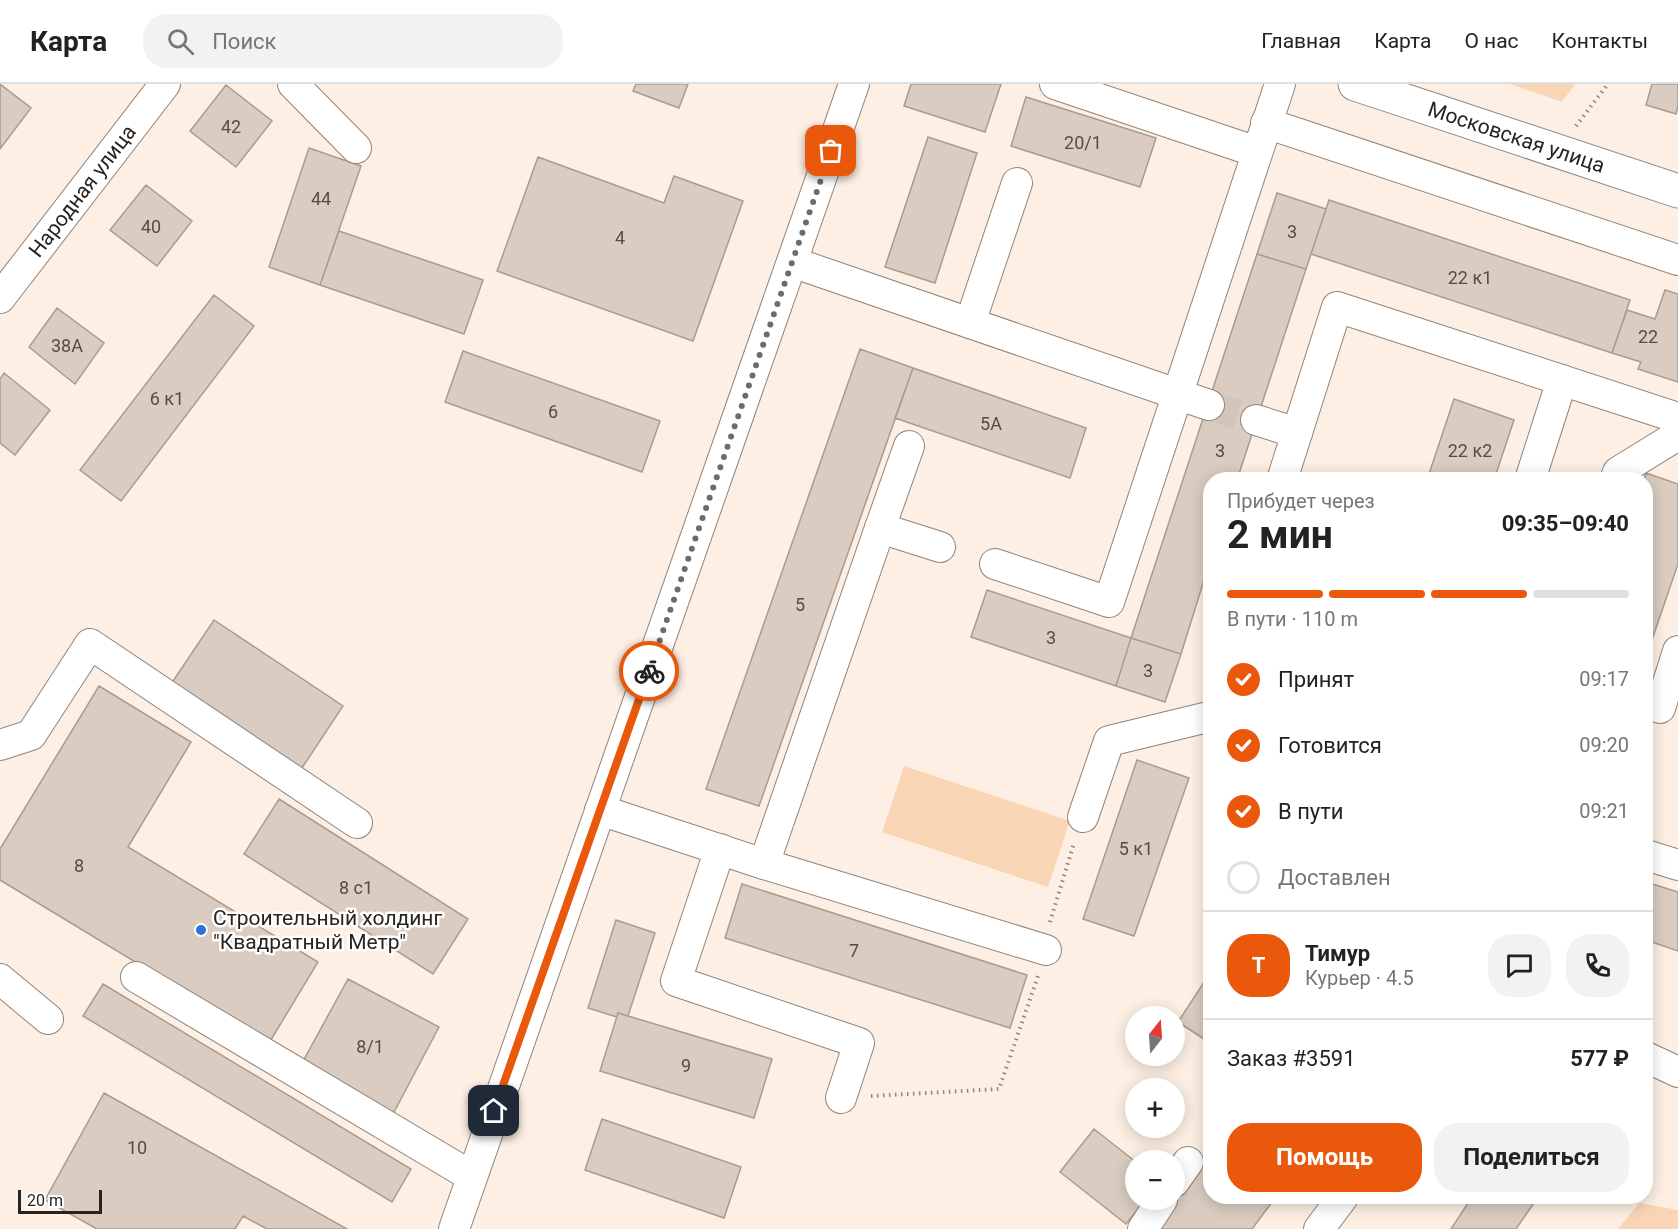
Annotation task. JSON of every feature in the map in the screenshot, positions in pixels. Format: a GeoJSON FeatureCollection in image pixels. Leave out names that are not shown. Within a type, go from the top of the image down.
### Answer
{"type":"FeatureCollection","features":[{"type":"Feature","properties":{"kind":"main road","name":"Московская улица"},"geometry":{"type":"LineString","coordinates":[[1355,84],[1678,191]]}},
{"type":"Feature","properties":{"kind":"street","name":"Народная улица"},"geometry":{"type":"LineString","coordinates":[[0,298],[165,84]]}},
{"type":"Feature","properties":{"kind":"street"},"geometry":{"type":"LineString","coordinates":[[293,84],[356,148]]}},
{"type":"Feature","properties":{"kind":"street"},"geometry":{"type":"LineString","coordinates":[[454,1229],[854,84]]}},
{"type":"Feature","properties":{"kind":"street"},"geometry":{"type":"LineString","coordinates":[[1055,84],[1257,152]]}},
{"type":"Feature","properties":{"kind":"street"},"geometry":{"type":"LineString","coordinates":[[995,564],[1109,602],[1280,84]]}},
{"type":"Feature","properties":{"kind":"street"},"geometry":{"type":"LineString","coordinates":[[1266,123],[1678,260]]}},
{"type":"Feature","properties":{"kind":"street"},"geometry":{"type":"LineString","coordinates":[[970,323],[1017,183]]}},
{"type":"Feature","properties":{"kind":"street"},"geometry":{"type":"LineString","coordinates":[[792,262],[1209,405]]}},
{"type":"Feature","properties":{"kind":"street"},"geometry":{"type":"LineString","coordinates":[[1284,472],[1337,307],[1678,418]]}},
{"type":"Feature","properties":{"kind":"street"},"geometry":{"type":"LineString","coordinates":[[1533,472],[1562,380]]}},
{"type":"Feature","properties":{"kind":"street"},"geometry":{"type":"LineString","coordinates":[[1256,420],[1296,433]]}},
{"type":"Feature","properties":{"kind":"street"},"geometry":{"type":"LineString","coordinates":[[1618,472],[1678,435]]}},
{"type":"Feature","properties":{"kind":"street"},"geometry":{"type":"LineString","coordinates":[[764,864],[909,446]]}},
{"type":"Feature","properties":{"kind":"street"},"geometry":{"type":"LineString","coordinates":[[880,528],[940,547]]}},
{"type":"Feature","properties":{"kind":"street"},"geometry":{"type":"LineString","coordinates":[[0,745],[30,735],[90,644],[357,823]]}},
{"type":"Feature","properties":{"kind":"street"},"geometry":{"type":"LineString","coordinates":[[1660,708],[1678,651]]}},
{"type":"Feature","properties":{"kind":"street"},"geometry":{"type":"LineString","coordinates":[[1083,817],[1109,741],[1203,716]]}},
{"type":"Feature","properties":{"kind":"street"},"geometry":{"type":"LineString","coordinates":[[600,810],[764,864],[1046,950]]}},
{"type":"Feature","properties":{"kind":"street"},"geometry":{"type":"LineString","coordinates":[[720,849],[676,981],[859,1043],[841,1098]]}},
{"type":"Feature","properties":{"kind":"street"},"geometry":{"type":"LineString","coordinates":[[1653,857],[1678,865]]}},
{"type":"Feature","properties":{"kind":"street"},"geometry":{"type":"LineString","coordinates":[[136,977],[471,1176]]}},
{"type":"Feature","properties":{"kind":"street"},"geometry":{"type":"LineString","coordinates":[[0,979],[48,1019]]}},
{"type":"Feature","properties":{"kind":"street"},"geometry":{"type":"LineString","coordinates":[[1653,1060],[1678,1072]]}},
{"type":"Feature","properties":{"kind":"street"},"geometry":{"type":"LineString","coordinates":[[1320,1229],[1338,1204]]}},
{"type":"Feature","properties":{"kind":"street"},"geometry":{"type":"LineString","coordinates":[[1143,1229],[1155,1210]]}},
{"type":"Feature","properties":{"kind":"path"},"geometry":{"type":"LineString","coordinates":[[1565,153],[1577,124],[1608,84]]}},
{"type":"Feature","properties":{"kind":"path"},"geometry":{"type":"LineString","coordinates":[[841,1098],[999,1089],[1036,985],[1046,950],[1051,918],[1083,817]]}},
{"type":"Feature","properties":{"kind":"shaded area"},"geometry":{"type":"Polygon","coordinates":[[[1510,84],[1575,84],[1562,102],[1510,84]]]}},
{"type":"Feature","properties":{"kind":"shaded area"},"geometry":{"type":"Polygon","coordinates":[[[904,766],[1070,821],[1048,887],[882,832],[904,766]]]}},
{"type":"Feature","properties":{"kind":"shaded area"},"geometry":{"type":"Polygon","coordinates":[[[1638,1204],[1678,1210],[1678,1229],[1618,1229],[1638,1204]]]}},
{"type":"Feature","properties":{"kind":"building"},"geometry":{"type":"Polygon","coordinates":[[[0,84],[31,108],[0,149],[0,84]]]}},
{"type":"Feature","properties":{"kind":"building"},"geometry":{"type":"Polygon","coordinates":[[[636,84],[688,84],[679,108],[633,91],[636,84]]]}},
{"type":"Feature","properties":{"kind":"building"},"geometry":{"type":"Polygon","coordinates":[[[911,84],[1001,84],[985,132],[904,106],[911,84]]]}},
{"type":"Feature","properties":{"kind":"building"},"geometry":{"type":"Polygon","coordinates":[[[1652,84],[1678,84],[1676,114],[1646,105],[1652,84]]]}},
{"type":"Feature","properties":{"kind":"building"},"geometry":{"type":"Polygon","coordinates":[[[226,85],[272,121],[236,167],[190,131],[226,85]]]}},
{"type":"Feature","properties":{"kind":"building"},"geometry":{"type":"Polygon","coordinates":[[[1026,97],[1156,138],[1140,187],[1011,146],[1026,97]]]}},
{"type":"Feature","properties":{"kind":"building"},"geometry":{"type":"Polygon","coordinates":[[[928,137],[977,153],[935,283],[885,267],[928,137]]]}},
{"type":"Feature","properties":{"kind":"building"},"geometry":{"type":"Polygon","coordinates":[[[309,148],[361,166],[320,285],[269,267],[309,148]]]}},
{"type":"Feature","properties":{"kind":"building"},"geometry":{"type":"Polygon","coordinates":[[[538,157],[664,203],[674,176],[743,201],[693,341],[497,271],[538,157]]]}},
{"type":"Feature","properties":{"kind":"building"},"geometry":{"type":"Polygon","coordinates":[[[146,185],[192,221],[157,266],[110,230],[146,185]]]}},
{"type":"Feature","properties":{"kind":"building"},"geometry":{"type":"Polygon","coordinates":[[[1277,193],[1326,209],[1306,269],[1257,254],[1277,193]]]}},
{"type":"Feature","properties":{"kind":"building"},"geometry":{"type":"Polygon","coordinates":[[[1329,200],[1630,300],[1612,353],[1311,254],[1329,200]]]}},
{"type":"Feature","properties":{"kind":"building"},"geometry":{"type":"Polygon","coordinates":[[[339,231],[483,280],[464,334],[320,285],[339,231]]]}},
{"type":"Feature","properties":{"kind":"building"},"geometry":{"type":"Polygon","coordinates":[[[1257,254],[1306,269],[1240,472],[1203,472],[1203,583],[1181,654],[1131,638],[1257,254]]]}},
{"type":"Feature","properties":{"kind":"building"},"geometry":{"type":"Polygon","coordinates":[[[1665,290],[1678,294],[1678,382],[1638,369],[1641,362],[1612,353],[1627,310],[1655,319],[1665,290]]]}},
{"type":"Feature","properties":{"kind":"building"},"geometry":{"type":"Polygon","coordinates":[[[214,295],[254,326],[121,501],[80,470],[214,295]]]}},
{"type":"Feature","properties":{"kind":"building"},"geometry":{"type":"Polygon","coordinates":[[[57,308],[104,343],[75,384],[29,347],[57,308]]]}},
{"type":"Feature","properties":{"kind":"building"},"geometry":{"type":"Polygon","coordinates":[[[860,349],[913,368],[759,806],[706,789],[860,349]]]}},
{"type":"Feature","properties":{"kind":"building"},"geometry":{"type":"Polygon","coordinates":[[[463,351],[660,421],[642,472],[445,402],[463,351]]]}},
{"type":"Feature","properties":{"kind":"building"},"geometry":{"type":"Polygon","coordinates":[[[913,368],[1086,428],[1070,478],[895,418],[913,368]]]}},
{"type":"Feature","properties":{"kind":"building"},"geometry":{"type":"Polygon","coordinates":[[[4,373],[50,410],[15,455],[0,443],[0,379],[4,373]]]}},
{"type":"Feature","properties":{"kind":"building"},"geometry":{"type":"Polygon","coordinates":[[[1454,399],[1514,420],[1497,472],[1430,472],[1454,399]]]}},
{"type":"Feature","properties":{"kind":"building"},"geometry":{"type":"Polygon","coordinates":[[[1653,475],[1678,484],[1678,564],[1653,637],[1653,475]]]}},
{"type":"Feature","properties":{"kind":"building"},"geometry":{"type":"Polygon","coordinates":[[[987,590],[1131,638],[1116,686],[971,637],[987,590]]]}},
{"type":"Feature","properties":{"kind":"building"},"geometry":{"type":"Polygon","coordinates":[[[214,620],[343,706],[300,771],[171,684],[214,620]]]}},
{"type":"Feature","properties":{"kind":"building"},"geometry":{"type":"Polygon","coordinates":[[[1131,638],[1181,654],[1165,702],[1116,686],[1131,638]]]}},
{"type":"Feature","properties":{"kind":"building"},"geometry":{"type":"Polygon","coordinates":[[[99,686],[191,742],[128,847],[318,962],[269,1043],[0,880],[0,849],[99,686]]]}},
{"type":"Feature","properties":{"kind":"building"},"geometry":{"type":"Polygon","coordinates":[[[1137,760],[1189,778],[1134,936],[1083,919],[1137,760]]]}},
{"type":"Feature","properties":{"kind":"building"},"geometry":{"type":"Polygon","coordinates":[[[279,799],[468,919],[433,974],[244,854],[279,799]]]}},
{"type":"Feature","properties":{"kind":"building"},"geometry":{"type":"Polygon","coordinates":[[[742,884],[1027,975],[1010,1028],[725,938],[742,884]]]}},
{"type":"Feature","properties":{"kind":"building"},"geometry":{"type":"Polygon","coordinates":[[[1653,884],[1678,892],[1678,951],[1653,942],[1653,884]]]}},
{"type":"Feature","properties":{"kind":"building"},"geometry":{"type":"Polygon","coordinates":[[[616,920],[655,933],[628,1016],[618,1013],[617,1017],[588,1008],[616,920]]]}},
{"type":"Feature","properties":{"kind":"building"},"geometry":{"type":"Polygon","coordinates":[[[348,979],[439,1027],[393,1114],[301,1065],[348,979]]]}},
{"type":"Feature","properties":{"kind":"building"},"geometry":{"type":"Polygon","coordinates":[[[103,984],[411,1169],[392,1202],[83,1016],[103,984]]]}},
{"type":"Feature","properties":{"kind":"building"},"geometry":{"type":"Polygon","coordinates":[[[1203,984],[1203,1038],[1185,1027],[1185,1011],[1203,984]]]}},
{"type":"Feature","properties":{"kind":"building"},"geometry":{"type":"Polygon","coordinates":[[[618,1013],[772,1059],[754,1118],[600,1071],[618,1013]]]}},
{"type":"Feature","properties":{"kind":"building"},"geometry":{"type":"Polygon","coordinates":[[[104,1093],[347,1229],[267,1229],[243,1216],[235,1229],[97,1229],[45,1200],[104,1093]]]}},
{"type":"Feature","properties":{"kind":"building"},"geometry":{"type":"Polygon","coordinates":[[[602,1119],[741,1167],[724,1218],[585,1170],[602,1119]]]}},
{"type":"Feature","properties":{"kind":"building"},"geometry":{"type":"Polygon","coordinates":[[[1094,1129],[1125,1153],[1125,1210],[1137,1210],[1126,1224],[1060,1172],[1094,1129]]]}},
{"type":"Feature","properties":{"kind":"building"},"geometry":{"type":"Polygon","coordinates":[[[1203,1164],[1203,1204],[1271,1204],[1252,1229],[1155,1229],[1169,1210],[1185,1210],[1185,1189],[1203,1164]]]}},
{"type":"Feature","properties":{"kind":"building"},"geometry":{"type":"Polygon","coordinates":[[[1467,1204],[1533,1204],[1516,1229],[1451,1229],[1467,1204]]]}},
{"type":"Feature","properties":{"kind":"tunnel"},"geometry":{"type":"LineString","coordinates":[[1209,405],[1256,420]]}},
{"type":"Feature","properties":{"kind":"way so far"},"geometry":{"type":"LineString","coordinates":[[649,671],[831,151]]}},
{"type":"Feature","properties":{"kind":"place","name":"Строительный холдинг \"Квадратный Метр\""},"geometry":{"type":"Point","coordinates":[201,930]}},
{"type":"Feature","properties":{"kind":"route"},"geometry":{"type":"LineString","coordinates":[[494,1111],[649,671]]}}]}
